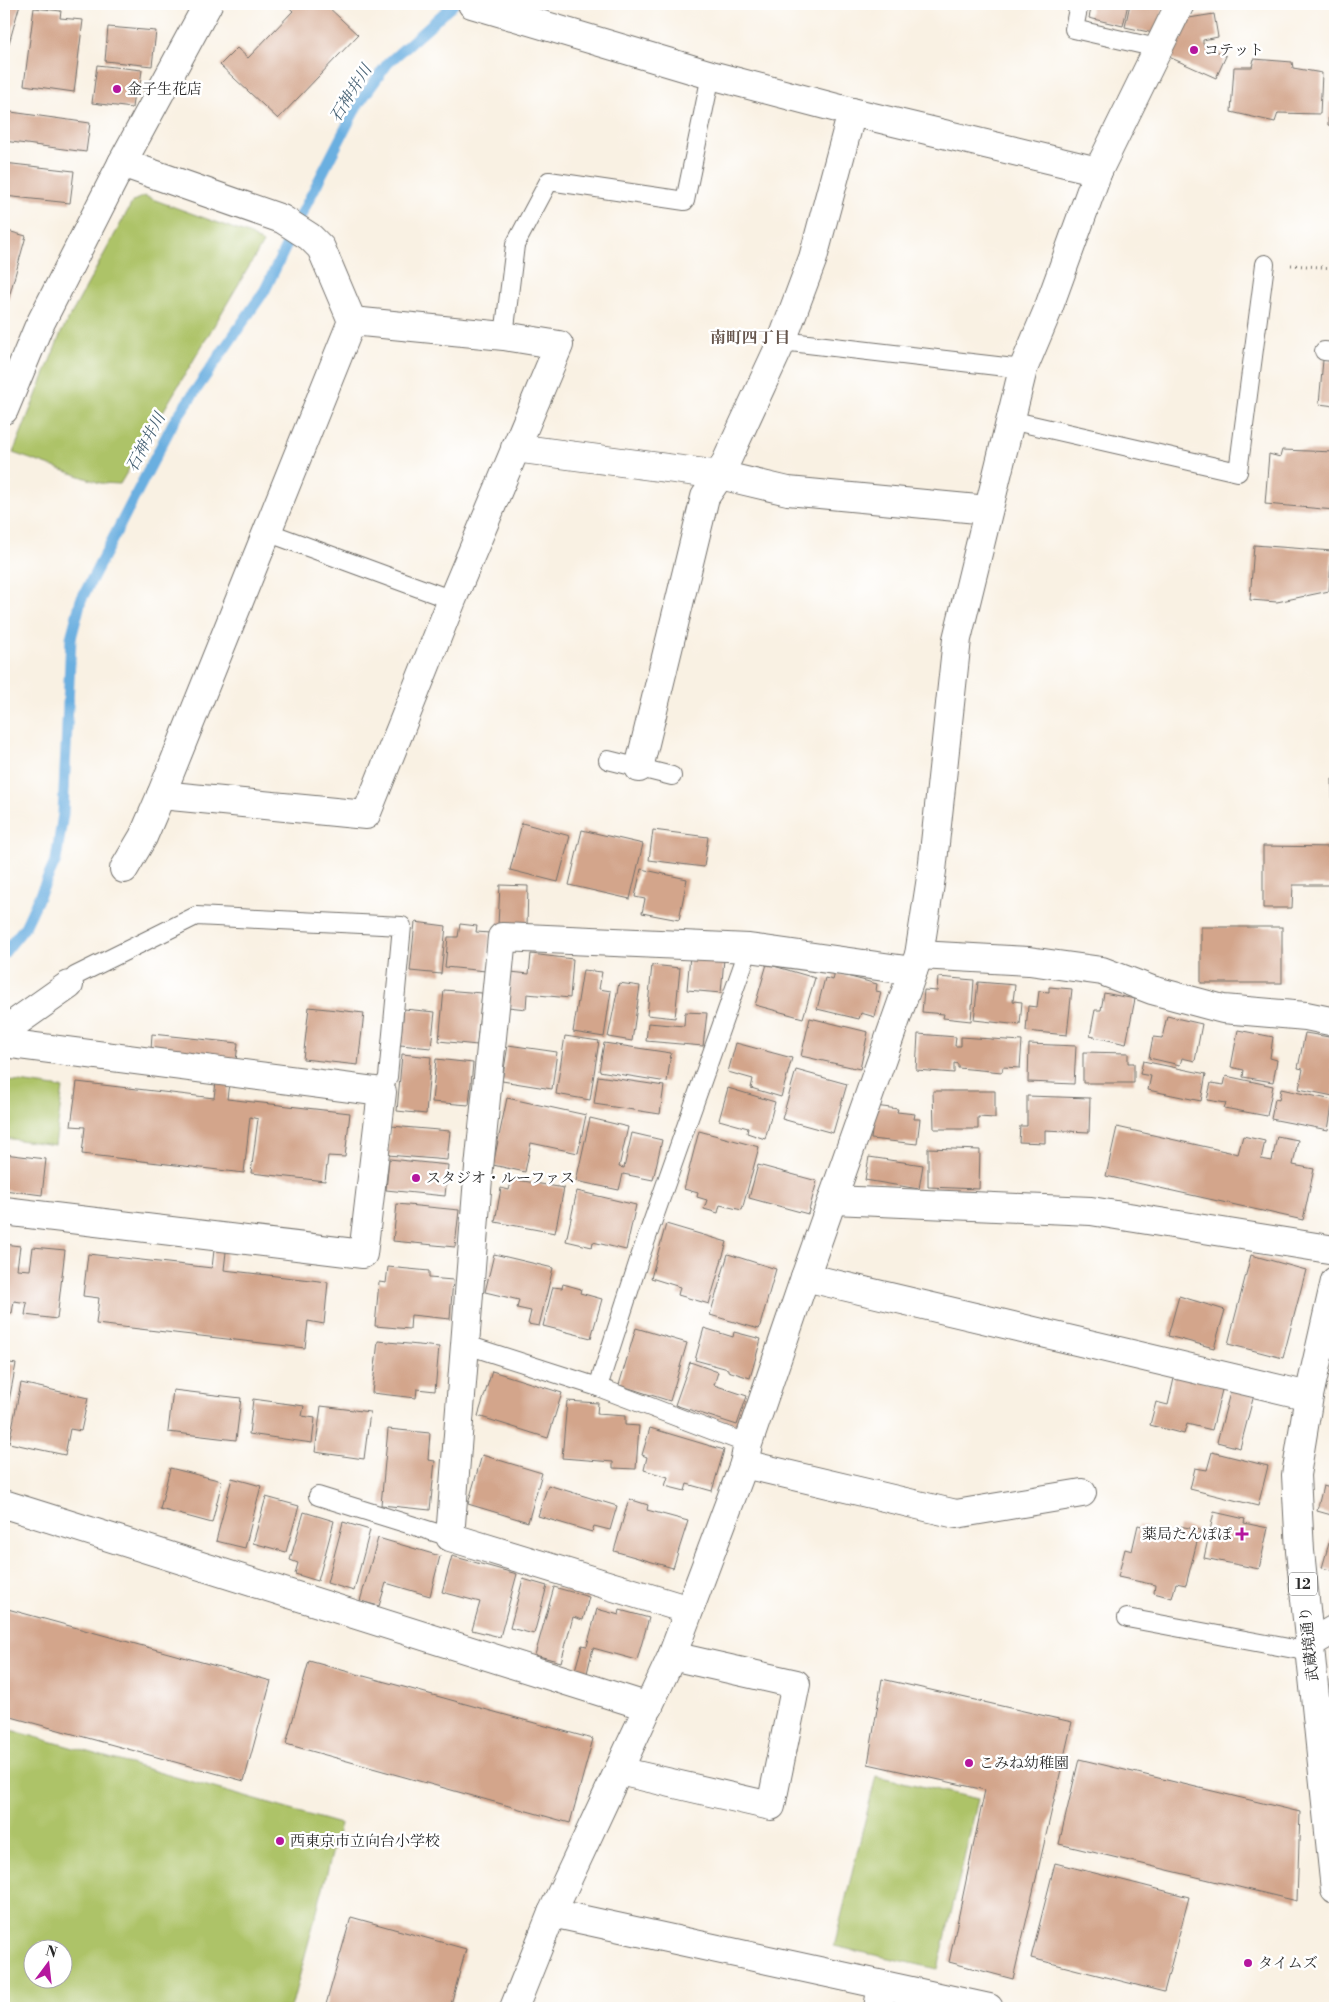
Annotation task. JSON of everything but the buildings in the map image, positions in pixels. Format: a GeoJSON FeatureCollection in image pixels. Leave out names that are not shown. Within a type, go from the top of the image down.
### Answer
{"type":"FeatureCollection","features":[{"type":"Feature","properties":{"kind":"street"},"geometry":{"type":"LineString","coordinates":[[4,410],[38,328],[122,163],[208,4]]}},
{"type":"Feature","properties":{"kind":"street"},"geometry":{"type":"LineString","coordinates":[[514,2008],[552,1913],[650,1707],[672,1656],[746,1454],[805,1277],[916,963],[932,871],[957,639],[1023,369],[1047,312],[1098,171],[1180,4]]}},
{"type":"Feature","properties":{"kind":"street"},"geometry":{"type":"LineString","coordinates":[[480,6],[711,75],[852,112],[1098,171]]}},
{"type":"Feature","properties":{"kind":"street"},"geometry":{"type":"LineString","coordinates":[[639,768],[705,497],[720,475],[782,341],[813,258],[852,112]]}},
{"type":"Feature","properties":{"kind":"street"},"geometry":{"type":"LineString","coordinates":[[122,163],[282,219],[310,237],[321,248],[352,321],[161,795],[143,836],[124,869]]}},
{"type":"Feature","properties":{"kind":"street"},"geometry":{"type":"LineString","coordinates":[[161,795],[366,815],[452,600],[559,345],[504,336],[352,321]]}},
{"type":"Feature","properties":{"kind":"street"},"geometry":{"type":"LineString","coordinates":[[515,448],[720,475],[788,491],[988,510]]}},
{"type":"Feature","properties":{"kind":"street"},"geometry":{"type":"LineString","coordinates":[[689,1610],[450,1537],[464,1344],[502,937],[749,948],[916,963],[1029,961],[1102,971],[1152,990],[1223,1009],[1306,1016],[1335,1022]]}},
{"type":"Feature","properties":{"kind":"street"},"geometry":{"type":"LineString","coordinates":[[4,1031],[69,985]]}},
{"type":"Feature","properties":{"kind":"street"},"geometry":{"type":"LineString","coordinates":[[4,1042],[382,1092],[363,1254],[4,1211]]}},
{"type":"Feature","properties":{"kind":"street"},"geometry":{"type":"LineString","coordinates":[[833,1200],[1091,1211],[1335,1250]]}},
{"type":"Feature","properties":{"kind":"street"},"geometry":{"type":"LineString","coordinates":[[805,1277],[1309,1396]]}},
{"type":"Feature","properties":{"kind":"street","name":"武蔵境通り"},"geometry":{"type":"LineString","coordinates":[[1335,1281],[1327,1354],[1309,1396],[1296,1475],[1300,1551],[1309,1648],[1335,1890]]}},
{"type":"Feature","properties":{"kind":"street"},"geometry":{"type":"LineString","coordinates":[[746,1454],[956,1514],[1082,1494]]}},
{"type":"Feature","properties":{"kind":"street"},"geometry":{"type":"LineString","coordinates":[[4,1504],[650,1707]]}},
{"type":"Feature","properties":{"kind":"street"},"geometry":{"type":"LineString","coordinates":[[1309,1648],[1335,1629]]}},
{"type":"Feature","properties":{"kind":"street"},"geometry":{"type":"LineString","coordinates":[[619,1771],[771,1806],[796,1684],[672,1656]]}},
{"type":"Feature","properties":{"kind":"street"},"geometry":{"type":"LineString","coordinates":[[552,1913],[880,1997],[989,2008]]}},
{"type":"Feature","properties":{"kind":"lane"},"geometry":{"type":"LineString","coordinates":[[1079,4],[1074,29],[1157,48]]}},
{"type":"Feature","properties":{"kind":"lane"},"geometry":{"type":"LineString","coordinates":[[504,336],[515,245],[549,181],[684,201],[711,75]]}},
{"type":"Feature","properties":{"kind":"lane"},"geometry":{"type":"LineString","coordinates":[[1010,420],[1238,472],[1265,264]]}},
{"type":"Feature","properties":{"kind":"lane"},"geometry":{"type":"LineString","coordinates":[[782,341],[1023,369]]}},
{"type":"Feature","properties":{"kind":"lane"},"geometry":{"type":"LineString","coordinates":[[267,532],[452,600]]}},
{"type":"Feature","properties":{"kind":"lane"},"geometry":{"type":"LineString","coordinates":[[608,760],[672,776]]}},
{"type":"Feature","properties":{"kind":"lane"},"geometry":{"type":"LineString","coordinates":[[69,985],[75,976],[196,916],[402,926],[388,1077],[382,1092]]}},
{"type":"Feature","properties":{"kind":"lane"},"geometry":{"type":"LineString","coordinates":[[598,1387],[640,1257],[749,948]]}},
{"type":"Feature","properties":{"kind":"lane"},"geometry":{"type":"LineString","coordinates":[[464,1344],[598,1387],[746,1454]]}},
{"type":"Feature","properties":{"kind":"lane"},"geometry":{"type":"LineString","coordinates":[[318,1496],[450,1537]]}},
{"type":"Feature","properties":{"kind":"lane"},"geometry":{"type":"LineString","coordinates":[[1127,1618],[1309,1648]]}},
{"type":"Feature","properties":{"kind":"path"},"geometry":{"type":"LineString","coordinates":[[1265,264],[1335,268]]}},
{"type":"Feature","properties":{"kind":"green space"},"geometry":{"type":"Polygon","coordinates":[[[144,196],[251,235],[263,243],[120,484],[100,483],[13,453],[61,333],[133,201],[144,196]]]}},
{"type":"Feature","properties":{"kind":"green space"},"geometry":{"type":"Polygon","coordinates":[[[4,1080],[63,1088],[55,1145],[4,1138],[4,1080]]]}},
{"type":"Feature","properties":{"kind":"green space"},"geometry":{"type":"Polygon","coordinates":[[[4,1728],[340,1824],[291,2008],[4,2008],[4,1728]]]}},
{"type":"Feature","properties":{"kind":"green space"},"geometry":{"type":"Polygon","coordinates":[[[876,1776],[978,1799],[938,1969],[834,1946],[876,1776]]]}},
{"type":"Feature","properties":{"kind":"waterway","name":"石神井川"},"geometry":{"type":"LineString","coordinates":[[4,953],[25,927],[56,860],[63,814],[71,638],[81,600],[173,423],[265,290],[357,106],[388,63],[454,4]]}},
{"type":"Feature","properties":{"kind":"place","name":"コテット"},"geometry":{"type":"Point","coordinates":[1194,50]}},
{"type":"Feature","properties":{"kind":"place","name":"金子生花店"},"geometry":{"type":"Point","coordinates":[117,89]}},
{"type":"Feature","properties":{"kind":"place","name":"スタジオ・ルーファス"},"geometry":{"type":"Point","coordinates":[416,1178]}},
{"type":"Feature","properties":{"kind":"place","name":"薬局たんぽぽ"},"geometry":{"type":"Point","coordinates":[1242,1534]}},
{"type":"Feature","properties":{"kind":"place","name":"こみね幼稚園"},"geometry":{"type":"Point","coordinates":[969,1763]}},
{"type":"Feature","properties":{"kind":"place","name":"西東京市立向台小学校"},"geometry":{"type":"Point","coordinates":[280,1841]}},
{"type":"Feature","properties":{"kind":"place","name":"タイムズ"},"geometry":{"type":"Point","coordinates":[1248,1963]}},
{"type":"Feature","properties":{"kind":"district","name":"南町四丁目"},"geometry":{"type":"Point","coordinates":[750,337]}}]}
